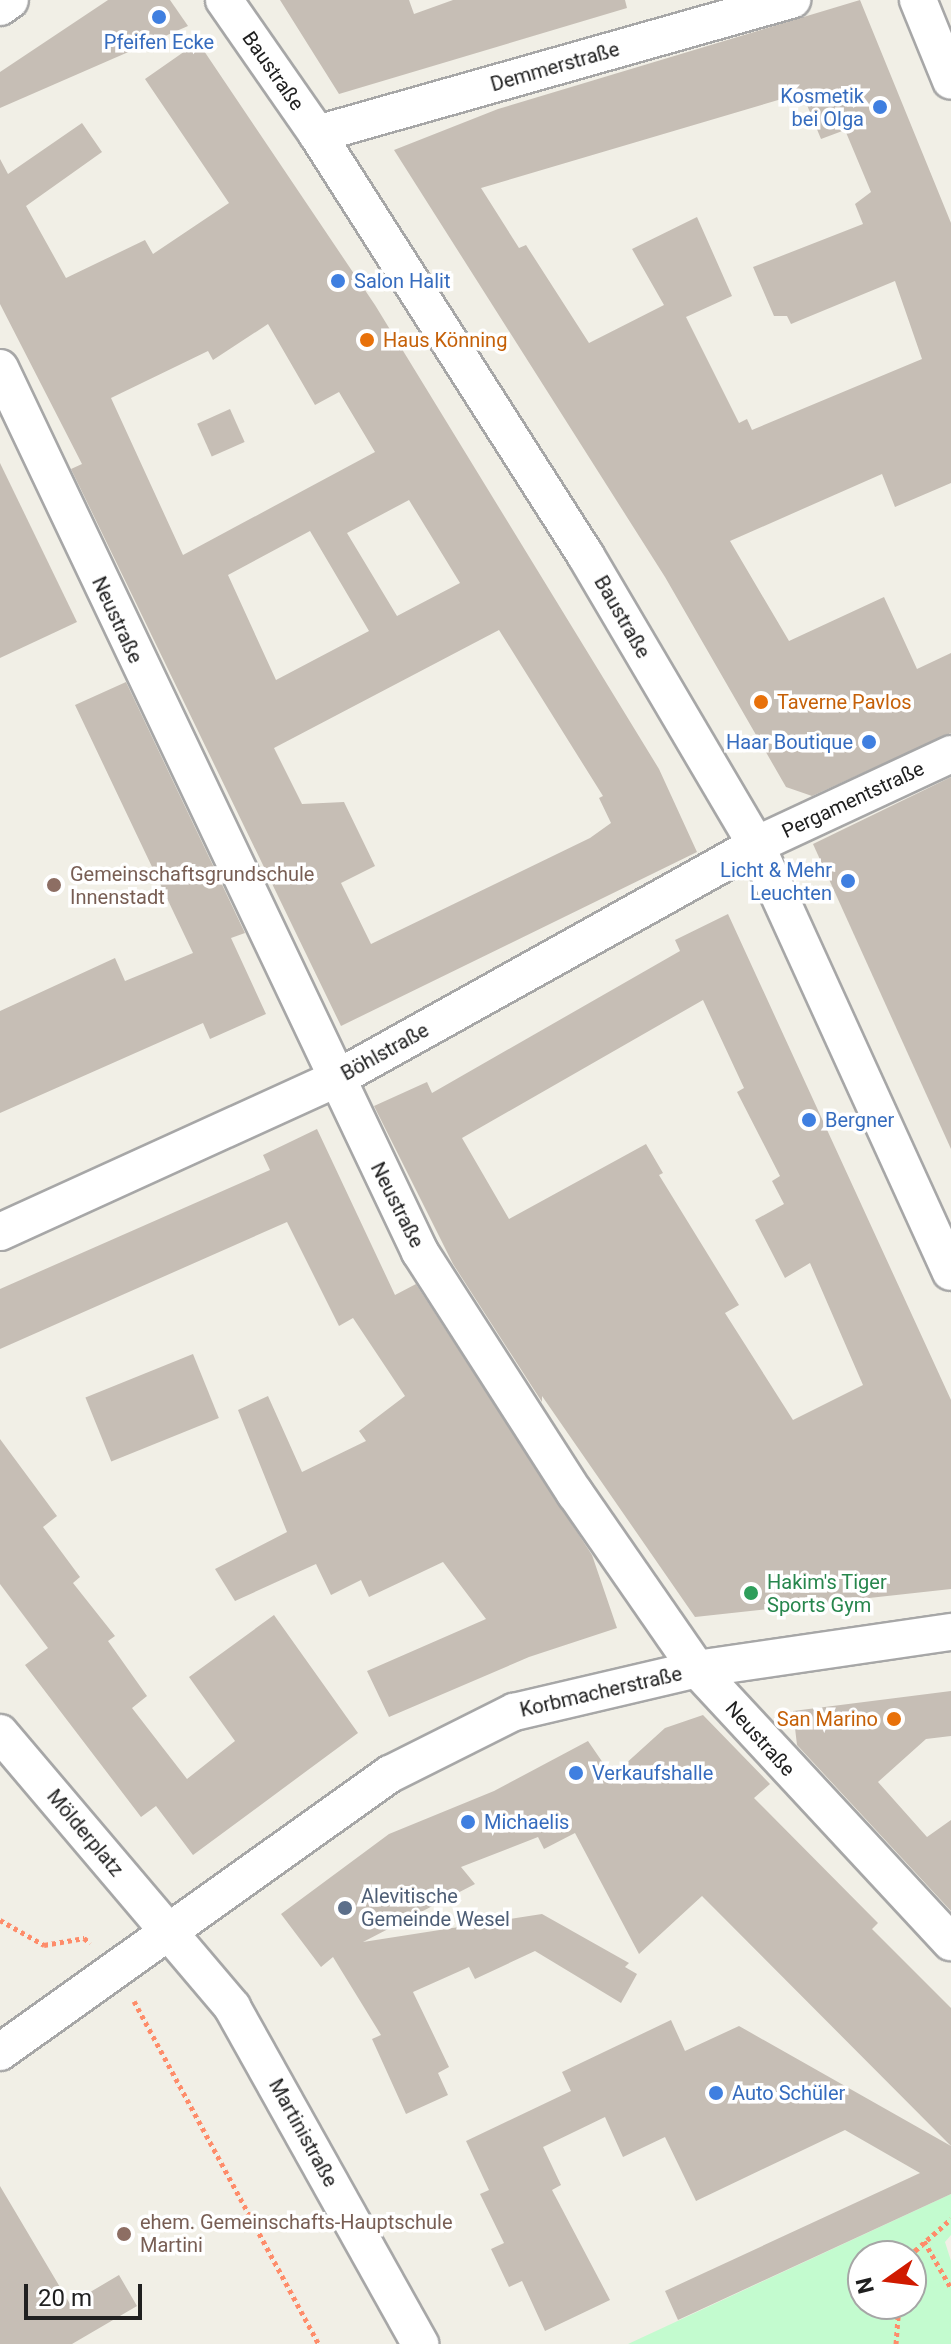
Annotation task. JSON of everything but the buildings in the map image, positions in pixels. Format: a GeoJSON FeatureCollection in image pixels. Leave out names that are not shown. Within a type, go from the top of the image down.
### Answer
{"type":"FeatureCollection","features":[{"type":"Feature","properties":{"kind":"street"},"geometry":{"type":"LineString","coordinates":[[0,7],[10,0]]}},
{"type":"Feature","properties":{"kind":"street","name":"Baustraße"},"geometry":{"type":"LineString","coordinates":[[224,0],[317,134],[586,556],[756,845],[951,1272]]}},
{"type":"Feature","properties":{"kind":"street","name":"Demmerstraße"},"geometry":{"type":"LineString","coordinates":[[317,134],[792,0]]}},
{"type":"Feature","properties":{"kind":"street"},"geometry":{"type":"LineString","coordinates":[[918,0],[951,81]]}},
{"type":"Feature","properties":{"kind":"street","name":"Neustraße"},"geometry":{"type":"LineString","coordinates":[[0,368],[334,1080],[420,1252],[575,1493],[697,1669],[951,1942]]}},
{"type":"Feature","properties":{"kind":"street","name":"Pergamentstraße"},"geometry":{"type":"LineString","coordinates":[[756,845],[951,754]]}},
{"type":"Feature","properties":{"kind":"street","name":"Böhlstraße"},"geometry":{"type":"LineString","coordinates":[[0,1232],[334,1080],[756,845]]}},
{"type":"Feature","properties":{"kind":"street","name":"Korbmacherstraße"},"geometry":{"type":"LineString","coordinates":[[0,2052],[116,1966],[170,1933],[390,1774],[514,1712],[697,1669],[951,1632]]}},
{"type":"Feature","properties":{"kind":"street","name":"Mölderplatz"},"geometry":{"type":"LineString","coordinates":[[0,1733],[170,1933]]}},
{"type":"Feature","properties":{"kind":"street","name":"Martinistraße"},"geometry":{"type":"LineString","coordinates":[[170,1933],[232,2007],[420,2344]]}},
{"type":"Feature","properties":{"kind":"path"},"geometry":{"type":"LineString","coordinates":[[0,1920],[44,1945],[84,1938],[116,1966],[319,2344]]}},
{"type":"Feature","properties":{"kind":"path"},"geometry":{"type":"LineString","coordinates":[[925,2240],[951,2219]]}},
{"type":"Feature","properties":{"kind":"path"},"geometry":{"type":"LineString","coordinates":[[927,2246],[951,2288]]}},
{"type":"Feature","properties":{"kind":"path"},"geometry":{"type":"LineString","coordinates":[[896,2344],[898,2320]]}},
{"type":"Feature","properties":{"kind":"green space"},"geometry":{"type":"Polygon","coordinates":[[[951,2194],[951,2235],[945,2242],[951,2261],[951,2344],[628,2344],[847,2242],[847,2320],[927,2320],[927,2240],[852,2240],[951,2194]]]}},
{"type":"Feature","properties":{"kind":"place","name":"Pfeifen Ecke"},"geometry":{"type":"Point","coordinates":[159,17]}},
{"type":"Feature","properties":{"kind":"place","name":"Kosmetik bei Olga"},"geometry":{"type":"Point","coordinates":[880,107]}},
{"type":"Feature","properties":{"kind":"place","name":"Salon Halit"},"geometry":{"type":"Point","coordinates":[338,281]}},
{"type":"Feature","properties":{"kind":"place","name":"Haus Könning"},"geometry":{"type":"Point","coordinates":[367,340]}},
{"type":"Feature","properties":{"kind":"place","name":"Taverne Pavlos"},"geometry":{"type":"Point","coordinates":[761,702]}},
{"type":"Feature","properties":{"kind":"place","name":"Haar Boutique"},"geometry":{"type":"Point","coordinates":[869,742]}},
{"type":"Feature","properties":{"kind":"place","name":"Licht & Mehr Leuchten"},"geometry":{"type":"Point","coordinates":[848,881]}},
{"type":"Feature","properties":{"kind":"place","name":"Gemeinschaftsgrundschule Innenstadt"},"geometry":{"type":"Point","coordinates":[54,885]}},
{"type":"Feature","properties":{"kind":"place","name":"Bergner"},"geometry":{"type":"Point","coordinates":[809,1120]}},
{"type":"Feature","properties":{"kind":"place","name":"Hakim's Tiger Sports Gym"},"geometry":{"type":"Point","coordinates":[751,1593]}},
{"type":"Feature","properties":{"kind":"place","name":"San Marino"},"geometry":{"type":"Point","coordinates":[894,1719]}},
{"type":"Feature","properties":{"kind":"place","name":"Verkaufshalle"},"geometry":{"type":"Point","coordinates":[576,1773]}},
{"type":"Feature","properties":{"kind":"place","name":"Michaelis"},"geometry":{"type":"Point","coordinates":[468,1822]}},
{"type":"Feature","properties":{"kind":"place","name":"Alevitische Gemeinde Wesel"},"geometry":{"type":"Point","coordinates":[345,1908]}},
{"type":"Feature","properties":{"kind":"place","name":"Auto Schüler"},"geometry":{"type":"Point","coordinates":[716,2093]}},
{"type":"Feature","properties":{"kind":"place","name":"ehem. Gemeinschafts-Hauptschule Martini"},"geometry":{"type":"Point","coordinates":[124,2234]}}]}
